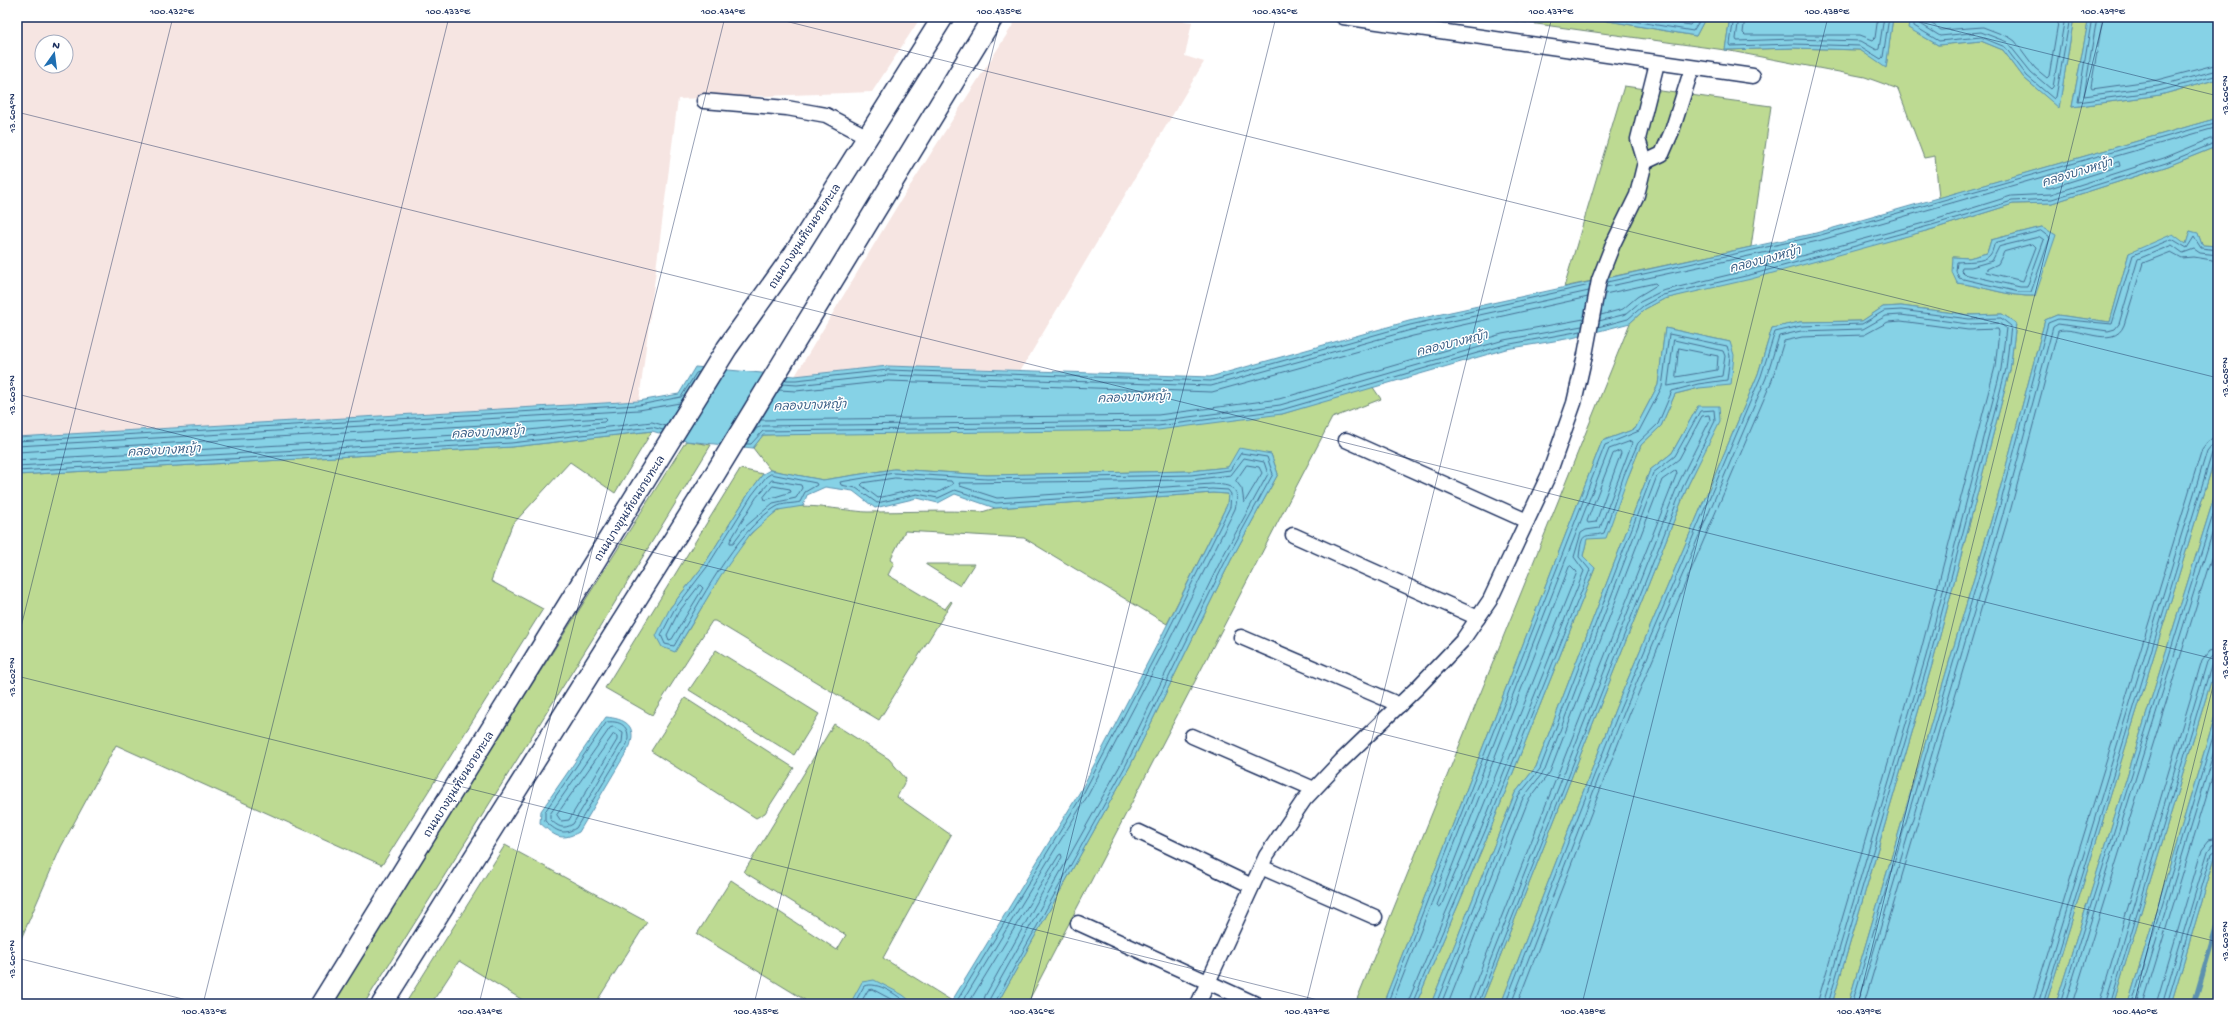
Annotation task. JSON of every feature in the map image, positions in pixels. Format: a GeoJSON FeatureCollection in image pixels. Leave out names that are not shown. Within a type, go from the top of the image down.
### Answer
{"type":"FeatureCollection","features":[{"type":"Feature","properties":{"kind":"main road","name":"ถนนบางขุนเทียนชายทะเล"},"geometry":{"type":"LineString","coordinates":[[321,1004],[727,348],[794,254],[943,17]]}},
{"type":"Feature","properties":{"kind":"main road"},"geometry":{"type":"LineString","coordinates":[[963,68],[977,25],[977,17]]}},
{"type":"Feature","properties":{"kind":"main road"},"geometry":{"type":"LineString","coordinates":[[382,1004],[710,482],[994,17]]}},
{"type":"Feature","properties":{"kind":"street"},"geometry":{"type":"LineString","coordinates":[[1343,17],[1753,76]]}},
{"type":"Feature","properties":{"kind":"street"},"geometry":{"type":"LineString","coordinates":[[1198,1004],[1266,856],[1304,800],[1341,761],[1400,705],[1462,641],[1490,600],[1549,474],[1574,403],[1586,355],[1599,280],[1637,195],[1645,162],[1638,139],[1657,63]]}},
{"type":"Feature","properties":{"kind":"street"},"geometry":{"type":"LineString","coordinates":[[1645,162],[1662,154],[1672,131],[1692,68]]}},
{"type":"Feature","properties":{"kind":"street"},"geometry":{"type":"LineString","coordinates":[[704,101],[787,108],[826,115],[868,137]]}},
{"type":"Feature","properties":{"kind":"street"},"geometry":{"type":"LineString","coordinates":[[1346,440],[1527,521]]}},
{"type":"Feature","properties":{"kind":"street"},"geometry":{"type":"LineString","coordinates":[[1293,535],[1478,618]]}},
{"type":"Feature","properties":{"kind":"street"},"geometry":{"type":"LineString","coordinates":[[1240,637],[1400,705]]}},
{"type":"Feature","properties":{"kind":"street"},"geometry":{"type":"LineString","coordinates":[[1192,736],[1314,789]]}},
{"type":"Feature","properties":{"kind":"street"},"geometry":{"type":"LineString","coordinates":[[1139,832],[1252,886]]}},
{"type":"Feature","properties":{"kind":"street"},"geometry":{"type":"LineString","coordinates":[[1261,867],[1375,917]]}},
{"type":"Feature","properties":{"kind":"street"},"geometry":{"type":"LineString","coordinates":[[1078,923],[1256,1004]]}},
{"type":"Feature","properties":{"kind":"shaded area"},"geometry":{"type":"Polygon","coordinates":[[[17,17],[921,17],[872,92],[678,99],[639,401],[17,437],[17,17]]]}},
{"type":"Feature","properties":{"kind":"shaded area"},"geometry":{"type":"Polygon","coordinates":[[[1018,17],[1156,17],[1192,22],[1185,56],[1204,62],[1021,370],[888,366],[795,376],[896,208],[1018,17]]]}},
{"type":"Feature","properties":{"kind":"green space"},"geometry":{"type":"Polygon","coordinates":[[[1486,17],[1585,17],[1696,36],[1706,17],[1730,17],[1725,50],[1486,17]]]}},
{"type":"Feature","properties":{"kind":"green space"},"geometry":{"type":"Polygon","coordinates":[[[1893,17],[1910,17],[1909,28],[1938,45],[1981,41],[2003,50],[2024,78],[2059,107],[2074,17],[2089,17],[2072,107],[2160,95],[2218,79],[2218,118],[1939,198],[1935,156],[1924,158],[1898,89],[1865,77],[1725,50],[1793,48],[1860,50],[1886,67],[1893,17]]]}},
{"type":"Feature","properties":{"kind":"green space"},"geometry":{"type":"Polygon","coordinates":[[[1624,86],[1771,106],[1751,247],[1564,287],[1624,86]]]}},
{"type":"Feature","properties":{"kind":"green space"},"geometry":{"type":"Polygon","coordinates":[[[2213,148],[2218,148],[2218,246],[2202,245],[2198,234],[2190,231],[2186,245],[2129,253],[2110,322],[2057,315],[2045,320],[1996,504],[1848,1004],[1832,1004],[1934,658],[2010,370],[2016,323],[2002,314],[1969,315],[1901,306],[1883,307],[1862,321],[1800,322],[1772,328],[1758,374],[1616,707],[1501,1004],[1481,1004],[1688,485],[1719,421],[1698,406],[1672,453],[1650,470],[1536,767],[1515,793],[1431,1004],[1416,1004],[1490,830],[1595,568],[1583,556],[1587,538],[1628,477],[1641,445],[1661,426],[1675,394],[1699,388],[1730,342],[1665,328],[1658,385],[1635,429],[1602,441],[1383,1004],[1355,1004],[1630,323],[1645,309],[1664,299],[1933,229],[2013,204],[2052,203],[2168,166],[2213,148]],[[2042,227],[1991,240],[1987,253],[1969,258],[1953,257],[1957,283],[2025,296],[2035,296],[2038,284],[2042,227]]]}},
{"type":"Feature","properties":{"kind":"green space"},"geometry":{"type":"Polygon","coordinates":[[[1372,386],[1381,399],[1332,418],[1027,1004],[997,1004],[1130,766],[1231,560],[1278,474],[1271,454],[1228,467],[1191,471],[987,475],[894,469],[823,480],[770,470],[753,448],[763,435],[1282,414],[1372,386]]]}},
{"type":"Feature","properties":{"kind":"green space"},"geometry":{"type":"Polygon","coordinates":[[[652,431],[615,493],[570,462],[512,525],[491,581],[543,609],[382,865],[116,745],[61,847],[17,948],[17,475],[512,447],[652,431]]]}},
{"type":"Feature","properties":{"kind":"green space"},"geometry":{"type":"Polygon","coordinates":[[[686,441],[711,445],[592,640],[364,1004],[330,1004],[686,441]]]}},
{"type":"Feature","properties":{"kind":"green space"},"geometry":{"type":"Polygon","coordinates":[[[2218,448],[2218,485],[2056,1004],[2046,1004],[2218,448]]]}},
{"type":"Feature","properties":{"kind":"green space"},"geometry":{"type":"Polygon","coordinates":[[[740,469],[763,474],[749,493],[704,565],[670,608],[674,652],[732,558],[745,540],[777,511],[785,508],[807,506],[867,512],[982,512],[995,508],[1213,493],[1228,494],[1227,505],[1167,624],[1024,538],[905,531],[890,560],[894,563],[888,575],[945,609],[951,601],[952,602],[879,720],[715,621],[712,621],[652,715],[605,688],[740,469]]]}},
{"type":"Feature","properties":{"kind":"green space"},"geometry":{"type":"Polygon","coordinates":[[[925,564],[974,564],[960,586],[925,564]]]}},
{"type":"Feature","properties":{"kind":"green space"},"geometry":{"type":"Polygon","coordinates":[[[716,650],[819,714],[794,755],[689,690],[716,650]]]}},
{"type":"Feature","properties":{"kind":"green space"},"geometry":{"type":"Polygon","coordinates":[[[2218,658],[2218,706],[2128,1004],[2113,1004],[2218,658]]]}},
{"type":"Feature","properties":{"kind":"green space"},"geometry":{"type":"Polygon","coordinates":[[[685,698],[794,768],[765,813],[756,818],[651,751],[685,698]]]}},
{"type":"Feature","properties":{"kind":"green space"},"geometry":{"type":"Polygon","coordinates":[[[834,724],[889,759],[906,779],[897,797],[951,835],[883,958],[952,1001],[950,1004],[803,1004],[805,1000],[697,934],[731,880],[837,950],[846,935],[744,872],[834,724]]]}},
{"type":"Feature","properties":{"kind":"green space"},"geometry":{"type":"Polygon","coordinates":[[[505,845],[647,922],[595,1004],[529,1004],[459,961],[431,1004],[405,1004],[505,845]]]}},
{"type":"Feature","properties":{"kind":"green space"},"geometry":{"type":"Polygon","coordinates":[[[2218,847],[2218,999],[2216,1004],[2171,1004],[2218,847]]]}},
{"type":"Feature","properties":{"kind":"water"},"geometry":{"type":"Polygon","coordinates":[[[1585,17],[1706,17],[1696,36],[1585,17]]]}},
{"type":"Feature","properties":{"kind":"water"},"geometry":{"type":"Polygon","coordinates":[[[1730,17],[1893,17],[1886,68],[1860,50],[1793,48],[1725,50],[1730,17]]]}},
{"type":"Feature","properties":{"kind":"water"},"geometry":{"type":"Polygon","coordinates":[[[1910,17],[2074,17],[2059,108],[2024,78],[2003,50],[1981,41],[1938,45],[1908,28],[1910,17]]]}},
{"type":"Feature","properties":{"kind":"water"},"geometry":{"type":"Polygon","coordinates":[[[2089,17],[2218,17],[2218,79],[2160,95],[2072,107],[2089,17]]]}},
{"type":"Feature","properties":{"kind":"water","name":"คลองบางหญ้า"},"geometry":{"type":"Polygon","coordinates":[[[2218,118],[2218,148],[2213,148],[2168,166],[2052,203],[2013,204],[1933,229],[1751,279],[1664,299],[1645,309],[1630,323],[1572,338],[1506,349],[1282,414],[1158,430],[763,435],[753,448],[686,441],[652,431],[512,447],[17,475],[17,437],[639,401],[679,394],[695,367],[795,376],[888,366],[1210,377],[1409,321],[1816,233],[2218,118]]]}},
{"type":"Feature","properties":{"kind":"water"},"geometry":{"type":"Polygon","coordinates":[[[2042,227],[2056,235],[2035,296],[2015,295],[1957,283],[1952,272],[1953,257],[1969,258],[1987,253],[1991,240],[2042,227]]]}},
{"type":"Feature","properties":{"kind":"water"},"geometry":{"type":"Polygon","coordinates":[[[2190,231],[2198,233],[2202,245],[2218,246],[2218,448],[2046,1004],[1848,1004],[1996,504],[2045,320],[2057,315],[2110,322],[2129,253],[2173,234],[2186,244],[2190,231]]]}},
{"type":"Feature","properties":{"kind":"water"},"geometry":{"type":"Polygon","coordinates":[[[1901,306],[1969,315],[2002,314],[2016,323],[2010,370],[1934,658],[1832,1004],[1501,1004],[1616,707],[1758,374],[1772,328],[1800,322],[1862,321],[1883,307],[1901,306]]]}},
{"type":"Feature","properties":{"kind":"water"},"geometry":{"type":"Polygon","coordinates":[[[1665,328],[1730,342],[1734,355],[1731,385],[1699,388],[1675,394],[1661,426],[1641,445],[1606,538],[1587,539],[1583,556],[1595,568],[1490,830],[1416,1004],[1383,1004],[1602,441],[1635,429],[1658,385],[1665,328]]]}},
{"type":"Feature","properties":{"kind":"water"},"geometry":{"type":"Polygon","coordinates":[[[1698,406],[1719,406],[1720,421],[1688,485],[1481,1004],[1431,1004],[1515,793],[1536,767],[1650,470],[1672,453],[1698,406]]]}},
{"type":"Feature","properties":{"kind":"water"},"geometry":{"type":"Polygon","coordinates":[[[1239,448],[1271,454],[1278,474],[1231,560],[1130,766],[997,1004],[950,1004],[1081,790],[1160,639],[1227,505],[1228,494],[1213,493],[995,508],[955,494],[938,503],[917,498],[875,508],[853,491],[825,487],[807,495],[803,506],[778,510],[751,533],[721,575],[675,652],[662,647],[656,636],[670,608],[704,565],[749,493],[763,474],[770,470],[823,480],[894,469],[987,475],[1191,471],[1228,467],[1239,448]]]}},
{"type":"Feature","properties":{"kind":"water"},"geometry":{"type":"Polygon","coordinates":[[[2218,485],[2218,658],[2113,1004],[2056,1004],[2218,485]]]}},
{"type":"Feature","properties":{"kind":"water"},"geometry":{"type":"Polygon","coordinates":[[[2218,706],[2218,847],[2171,1004],[2128,1004],[2218,706]]]}},
{"type":"Feature","properties":{"kind":"water"},"geometry":{"type":"Polygon","coordinates":[[[606,717],[619,719],[628,724],[632,733],[630,746],[579,832],[567,837],[558,836],[540,823],[541,811],[606,717]]]}},
{"type":"Feature","properties":{"kind":"water"},"geometry":{"type":"Polygon","coordinates":[[[874,980],[903,995],[914,1004],[850,1004],[862,982],[874,980]]]}},
{"type":"Feature","properties":{"kind":"waterway"},"geometry":{"type":"LineString","coordinates":[[2194,1004],[2218,921]]}}]}
